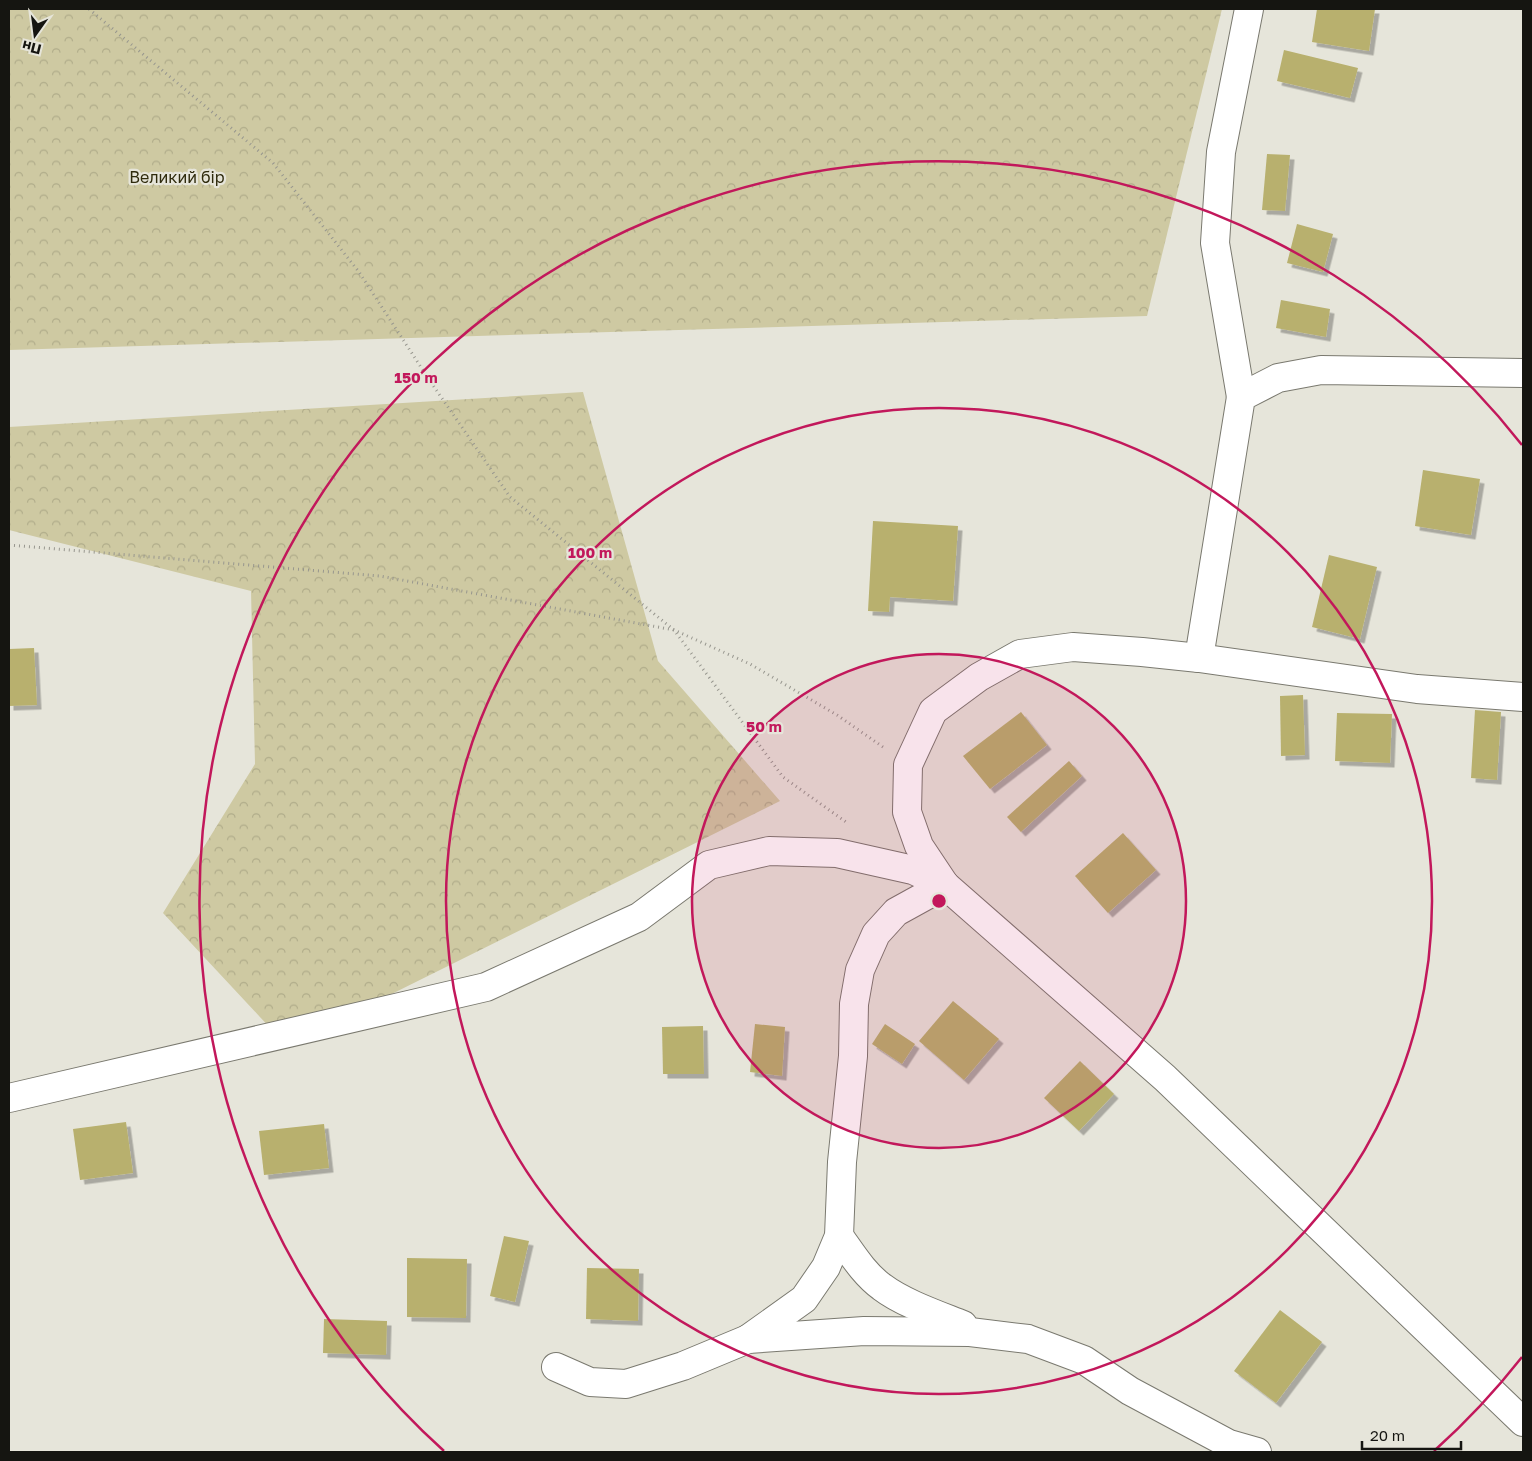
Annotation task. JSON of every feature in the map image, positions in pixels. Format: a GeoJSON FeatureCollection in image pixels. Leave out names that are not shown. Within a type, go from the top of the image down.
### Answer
{"type":"FeatureCollection","features":[{"type":"Feature","properties":{"kind":"street"},"geometry":{"type":"LineString","coordinates":[[1199,658],[1241,397],[1215,242],[1221,152],[1249,9]]}},
{"type":"Feature","properties":{"kind":"street"},"geometry":{"type":"LineString","coordinates":[[1241,397],[1278,378],[1321,370],[1523,373]]}},
{"type":"Feature","properties":{"kind":"street"},"geometry":{"type":"LineString","coordinates":[[1523,697],[1417,689],[1199,658],[1142,652],[1073,647],[1020,654],[979,676],[933,711],[908,765],[907,812],[919,846],[945,885],[1165,1078],[1523,1422]]}},
{"type":"Feature","properties":{"kind":"street"},"geometry":{"type":"LineString","coordinates":[[9,1098],[486,987],[639,917],[708,864],[768,851],[837,853],[913,870],[945,885]]}},
{"type":"Feature","properties":{"kind":"street"},"geometry":{"type":"LineString","coordinates":[[556,1367],[590,1382],[626,1384],[683,1366],[748,1340],[804,1299],[826,1267],[839,1236],[842,1162],[853,1056],[854,1004],[860,970],[876,934],[896,912],[945,885]]}},
{"type":"Feature","properties":{"kind":"street"},"geometry":{"type":"LineString","coordinates":[[839,1236],[864,1271],[882,1288],[922,1310],[984,1333]]}},
{"type":"Feature","properties":{"kind":"street"},"geometry":{"type":"LineString","coordinates":[[748,1340],[864,1331],[970,1332],[1028,1339],[1084,1360],[1130,1391],[1229,1444],[1257,1452]]}},
{"type":"Feature","properties":{"kind":"path"},"geometry":{"type":"LineString","coordinates":[[88,9],[273,162],[359,272],[428,378],[510,497],[674,630],[758,669],[837,715],[908,765]]}},
{"type":"Feature","properties":{"kind":"path"},"geometry":{"type":"LineString","coordinates":[[9,545],[380,576],[674,630],[783,778],[848,824]]}},
{"type":"Feature","properties":{"kind":"green space","name":"Великий бір"},"geometry":{"type":"Polygon","coordinates":[[[9,9],[1222,9],[1147,316],[9,350],[9,9]]]}},
{"type":"Feature","properties":{"kind":"green space"},"geometry":{"type":"Polygon","coordinates":[[[583,392],[658,661],[780,801],[287,1046],[163,913],[255,764],[251,591],[9,530],[9,427],[583,392]]]}},
{"type":"Feature","properties":{"kind":"building"},"geometry":{"type":"Polygon","coordinates":[[[1317,9],[1375,9],[1369,51],[1312,42],[1317,9]]]}},
{"type":"Feature","properties":{"kind":"building"},"geometry":{"type":"Polygon","coordinates":[[[1284,50],[1358,68],[1350,98],[1277,81],[1284,50]]]}},
{"type":"Feature","properties":{"kind":"building"},"geometry":{"type":"Polygon","coordinates":[[[1267,154],[1290,155],[1285,211],[1262,210],[1267,154]]]}},
{"type":"Feature","properties":{"kind":"building"},"geometry":{"type":"Polygon","coordinates":[[[1297,224],[1333,234],[1323,272],[1287,263],[1297,224]]]}},
{"type":"Feature","properties":{"kind":"building"},"geometry":{"type":"Polygon","coordinates":[[[1281,300],[1330,309],[1326,337],[1276,328],[1281,300]]]}},
{"type":"Feature","properties":{"kind":"building"},"geometry":{"type":"Polygon","coordinates":[[[1423,470],[1480,479],[1471,535],[1415,526],[1423,470]]]}},
{"type":"Feature","properties":{"kind":"building"},"geometry":{"type":"Polygon","coordinates":[[[873,521],[958,526],[953,601],[890,597],[889,612],[868,611],[873,521]]]}},
{"type":"Feature","properties":{"kind":"building"},"geometry":{"type":"Polygon","coordinates":[[[1329,555],[1377,567],[1360,639],[1312,627],[1329,555]]]}},
{"type":"Feature","properties":{"kind":"building"},"geometry":{"type":"Polygon","coordinates":[[[34,648],[37,705],[9,706],[9,649],[34,648]]]}},
{"type":"Feature","properties":{"kind":"building"},"geometry":{"type":"Polygon","coordinates":[[[1303,695],[1305,755],[1281,756],[1280,696],[1303,695]]]}},
{"type":"Feature","properties":{"kind":"building"},"geometry":{"type":"Polygon","coordinates":[[[1475,710],[1501,712],[1497,780],[1471,778],[1475,710]]]}},
{"type":"Feature","properties":{"kind":"building"},"geometry":{"type":"Polygon","coordinates":[[[1021,712],[1047,745],[990,789],[963,756],[1021,712]]]}},
{"type":"Feature","properties":{"kind":"building"},"geometry":{"type":"Polygon","coordinates":[[[1337,713],[1392,714],[1390,763],[1335,761],[1337,713]]]}},
{"type":"Feature","properties":{"kind":"building"},"geometry":{"type":"Polygon","coordinates":[[[1069,761],[1082,776],[1021,832],[1007,817],[1069,761]]]}},
{"type":"Feature","properties":{"kind":"building"},"geometry":{"type":"Polygon","coordinates":[[[1123,833],[1156,870],[1108,913],[1075,876],[1123,833]]]}},
{"type":"Feature","properties":{"kind":"building"},"geometry":{"type":"Polygon","coordinates":[[[953,1001],[999,1039],[964,1080],[919,1041],[953,1001]]]}},
{"type":"Feature","properties":{"kind":"building"},"geometry":{"type":"Polygon","coordinates":[[[755,1024],[785,1027],[782,1076],[750,1072],[755,1024]]]}},
{"type":"Feature","properties":{"kind":"building"},"geometry":{"type":"Polygon","coordinates":[[[885,1024],[915,1044],[902,1064],[872,1044],[885,1024]]]}},
{"type":"Feature","properties":{"kind":"building"},"geometry":{"type":"Polygon","coordinates":[[[703,1026],[704,1074],[663,1074],[662,1027],[703,1026]]]}},
{"type":"Feature","properties":{"kind":"building"},"geometry":{"type":"Polygon","coordinates":[[[1080,1061],[1114,1094],[1079,1131],[1044,1098],[1080,1061]]]}},
{"type":"Feature","properties":{"kind":"building"},"geometry":{"type":"Polygon","coordinates":[[[126,1122],[133,1173],[80,1180],[73,1129],[126,1122]]]}},
{"type":"Feature","properties":{"kind":"building"},"geometry":{"type":"Polygon","coordinates":[[[324,1124],[329,1168],[264,1175],[259,1131],[324,1124]]]}},
{"type":"Feature","properties":{"kind":"building"},"geometry":{"type":"Polygon","coordinates":[[[504,1236],[529,1241],[515,1302],[490,1296],[504,1236]]]}},
{"type":"Feature","properties":{"kind":"building"},"geometry":{"type":"Polygon","coordinates":[[[407,1258],[467,1259],[466,1318],[407,1317],[407,1258]]]}},
{"type":"Feature","properties":{"kind":"building"},"geometry":{"type":"Polygon","coordinates":[[[587,1268],[639,1269],[638,1321],[586,1319],[587,1268]]]}},
{"type":"Feature","properties":{"kind":"building"},"geometry":{"type":"Polygon","coordinates":[[[1280,1310],[1322,1342],[1276,1403],[1234,1371],[1280,1310]]]}},
{"type":"Feature","properties":{"kind":"building"},"geometry":{"type":"Polygon","coordinates":[[[324,1319],[387,1321],[386,1355],[323,1353],[324,1319]]]}}]}
